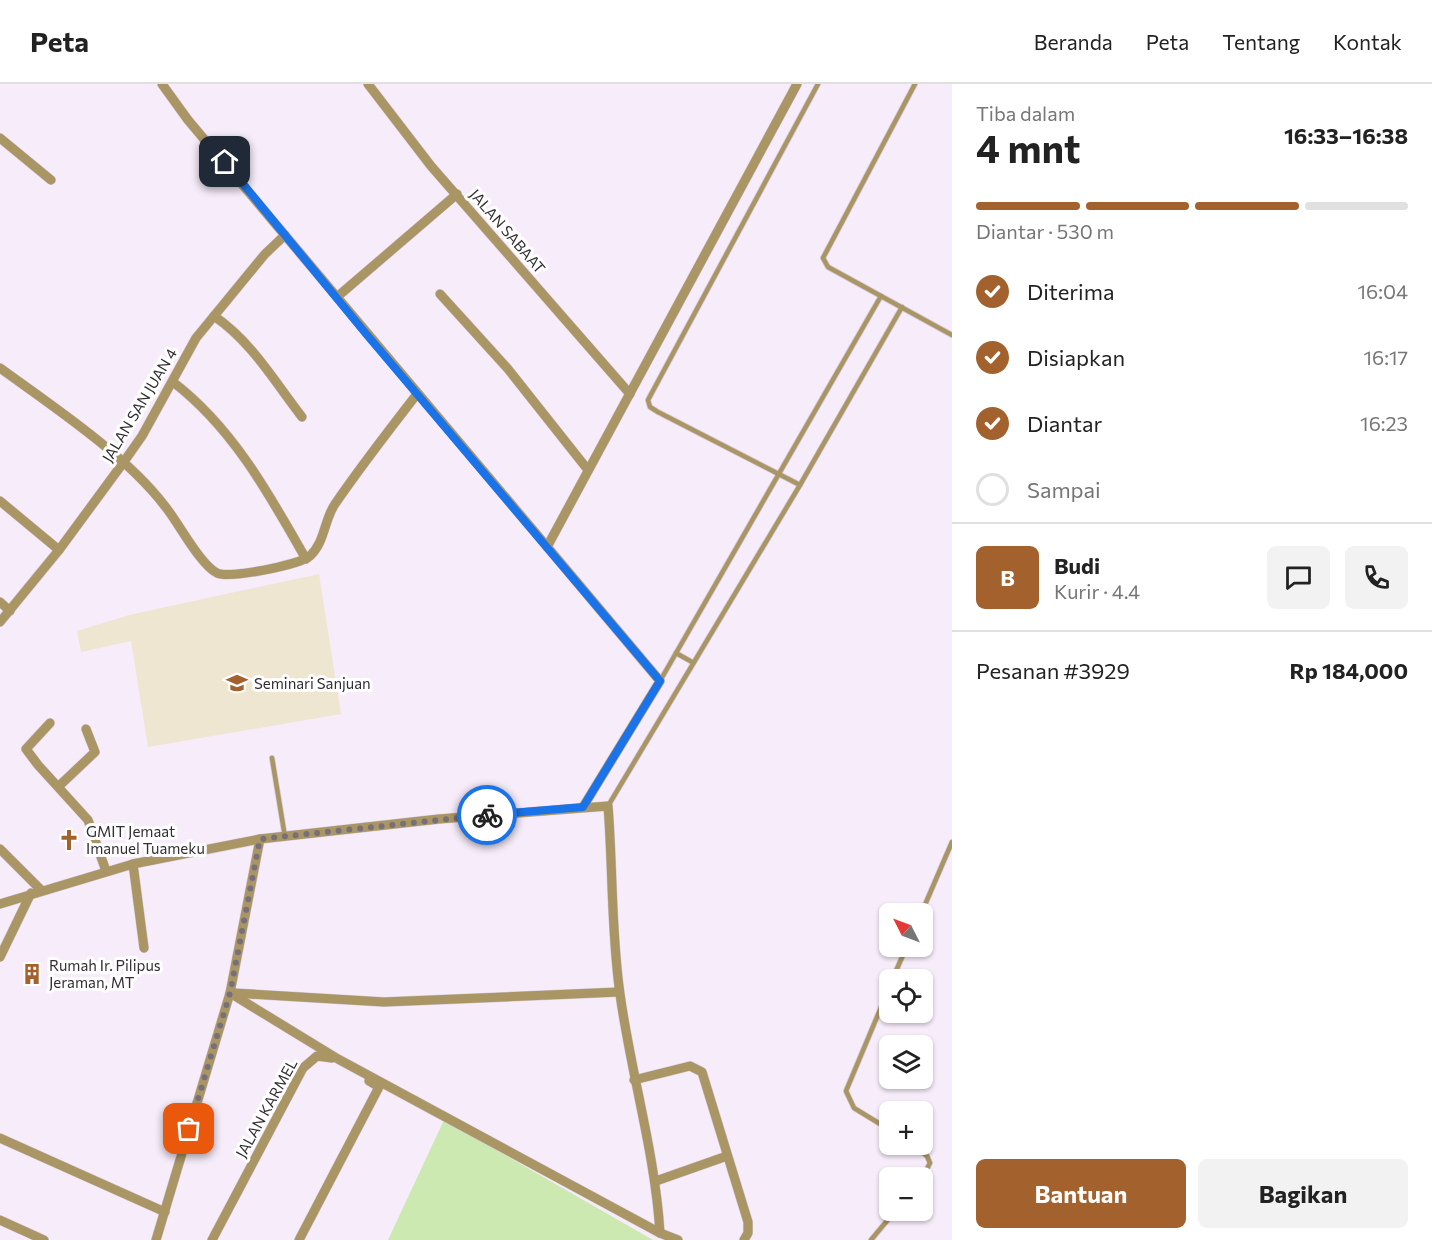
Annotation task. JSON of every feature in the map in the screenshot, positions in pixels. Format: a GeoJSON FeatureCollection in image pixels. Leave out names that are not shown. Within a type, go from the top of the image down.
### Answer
{"type":"FeatureCollection","features":[{"type":"Feature","properties":{"kind":"street"},"geometry":{"type":"LineString","coordinates":[[162,84],[188,120],[660,681],[583,807]]}},
{"type":"Feature","properties":{"kind":"street","name":"JALAN SABAAT"},"geometry":{"type":"LineString","coordinates":[[368,84],[431,166],[630,394]]}},
{"type":"Feature","properties":{"kind":"street"},"geometry":{"type":"LineString","coordinates":[[547,547],[797,84]]}},
{"type":"Feature","properties":{"kind":"street"},"geometry":{"type":"LineString","coordinates":[[0,138],[51,180]]}},
{"type":"Feature","properties":{"kind":"street"},"geometry":{"type":"LineString","coordinates":[[337,297],[457,194]]}},
{"type":"Feature","properties":{"kind":"street","name":"JALAN SAN JUAN 4"},"geometry":{"type":"LineString","coordinates":[[0,622],[59,550],[123,463],[173,382],[196,338],[265,254],[285,235]]}},
{"type":"Feature","properties":{"kind":"street"},"geometry":{"type":"LineString","coordinates":[[440,294],[508,369],[588,470]]}},
{"type":"Feature","properties":{"kind":"street"},"geometry":{"type":"LineString","coordinates":[[214,316],[232,328],[251,347],[302,417]]}},
{"type":"Feature","properties":{"kind":"street"},"geometry":{"type":"LineString","coordinates":[[0,368],[123,463],[159,498],[190,543],[216,573],[231,575],[306,559],[320,544],[333,506],[417,394]]}},
{"type":"Feature","properties":{"kind":"street"},"geometry":{"type":"LineString","coordinates":[[173,382],[199,402],[245,457],[306,559]]}},
{"type":"Feature","properties":{"kind":"street"},"geometry":{"type":"LineString","coordinates":[[0,501],[59,550]]}},
{"type":"Feature","properties":{"kind":"street"},"geometry":{"type":"LineString","coordinates":[[0,603],[10,611]]}},
{"type":"Feature","properties":{"kind":"street"},"geometry":{"type":"LineString","coordinates":[[50,723],[26,749],[88,820],[106,871]]}},
{"type":"Feature","properties":{"kind":"street"},"geometry":{"type":"LineString","coordinates":[[59,786],[95,752],[87,729]]}},
{"type":"Feature","properties":{"kind":"street"},"geometry":{"type":"LineString","coordinates":[[0,904],[133,864],[260,839],[439,819],[608,806],[620,992],[634,1080],[656,1181],[660,1233]]}},
{"type":"Feature","properties":{"kind":"street"},"geometry":{"type":"LineString","coordinates":[[156,1240],[230,993],[260,839]]}},
{"type":"Feature","properties":{"kind":"street"},"geometry":{"type":"LineString","coordinates":[[0,849],[41,890]]}},
{"type":"Feature","properties":{"kind":"street"},"geometry":{"type":"LineString","coordinates":[[133,864],[144,948]]}},
{"type":"Feature","properties":{"kind":"street"},"geometry":{"type":"LineString","coordinates":[[0,957],[31,893]]}},
{"type":"Feature","properties":{"kind":"street"},"geometry":{"type":"LineString","coordinates":[[230,993],[384,1002],[620,992]]}},
{"type":"Feature","properties":{"kind":"street"},"geometry":{"type":"LineString","coordinates":[[230,993],[338,1059],[660,1233],[678,1240]]}},
{"type":"Feature","properties":{"kind":"street","name":"JALAN KARMEL"},"geometry":{"type":"LineString","coordinates":[[212,1240],[303,1068],[311,1059],[327,1056],[379,1087],[299,1240]]}},
{"type":"Feature","properties":{"kind":"street"},"geometry":{"type":"LineString","coordinates":[[634,1080],[690,1066],[702,1072],[748,1222],[748,1233],[744,1240]]}},
{"type":"Feature","properties":{"kind":"street"},"geometry":{"type":"LineString","coordinates":[[0,1138],[165,1212]]}},
{"type":"Feature","properties":{"kind":"street"},"geometry":{"type":"LineString","coordinates":[[656,1181],[727,1156]]}},
{"type":"Feature","properties":{"kind":"street"},"geometry":{"type":"LineString","coordinates":[[0,1220],[44,1240]]}},
{"type":"Feature","properties":{"kind":"lane"},"geometry":{"type":"LineString","coordinates":[[800,485],[658,412],[650,407],[648,400],[818,84]]}},
{"type":"Feature","properties":{"kind":"lane"},"geometry":{"type":"LineString","coordinates":[[915,84],[824,258],[828,267],[952,335]]}},
{"type":"Feature","properties":{"kind":"lane"},"geometry":{"type":"LineString","coordinates":[[660,681],[881,296]]}},
{"type":"Feature","properties":{"kind":"lane"},"geometry":{"type":"LineString","coordinates":[[608,806],[692,662],[800,485],[902,307]]}},
{"type":"Feature","properties":{"kind":"lane"},"geometry":{"type":"LineString","coordinates":[[676,653],[692,662]]}},
{"type":"Feature","properties":{"kind":"lane"},"geometry":{"type":"LineString","coordinates":[[272,758],[285,837]]}},
{"type":"Feature","properties":{"kind":"lane"},"geometry":{"type":"LineString","coordinates":[[926,903],[952,842]]}},
{"type":"Feature","properties":{"kind":"lane"},"geometry":{"type":"LineString","coordinates":[[879,1012],[846,1091],[854,1108],[879,1123]]}},
{"type":"Feature","properties":{"kind":"lane"},"geometry":{"type":"LineString","coordinates":[[872,1240],[887,1221]]}},
{"type":"Feature","properties":{"kind":"shaded area","name":"Seminari Sanjuan"},"geometry":{"type":"Polygon","coordinates":[[[319,574],[341,714],[148,747],[131,641],[81,652],[77,631],[129,615],[319,574]]]}},
{"type":"Feature","properties":{"kind":"green space"},"geometry":{"type":"Polygon","coordinates":[[[444,1120],[653,1240],[388,1240],[444,1120]]]}},
{"type":"Feature","properties":{"kind":"way so far"},"geometry":{"type":"LineString","coordinates":[[189,1129],[230,993],[256,869],[260,839],[487,815]]}},
{"type":"Feature","properties":{"kind":"place","name":"Seminari Sanjuan"},"geometry":{"type":"Point","coordinates":[237,683]}},
{"type":"Feature","properties":{"kind":"place","name":"GMIT Jemaat Imanuel Tuameku"},"geometry":{"type":"Point","coordinates":[69,840]}},
{"type":"Feature","properties":{"kind":"place","name":"Rumah Ir. Pilipus Jeraman, MT"},"geometry":{"type":"Point","coordinates":[32,974]}},
{"type":"Feature","properties":{"kind":"route"},"geometry":{"type":"LineString","coordinates":[[225,162],[367,335],[449,429],[660,681],[583,807],[487,815]]}}]}
